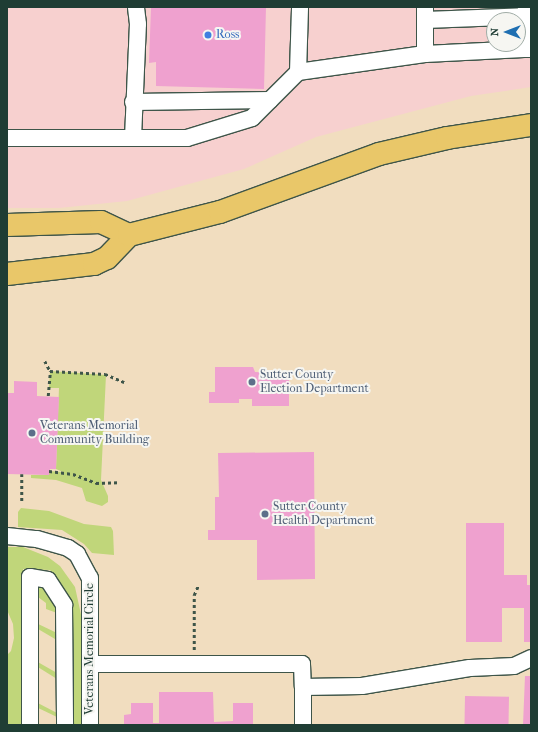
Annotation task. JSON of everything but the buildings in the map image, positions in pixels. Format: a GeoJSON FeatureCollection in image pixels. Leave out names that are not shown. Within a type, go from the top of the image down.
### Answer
{"type":"FeatureCollection","features":[{"type":"Feature","properties":{"kind":"highway"},"geometry":{"type":"LineString","coordinates":[[7,274],[94,264],[107,258],[129,235],[220,212],[379,154],[447,138],[531,125]]}},
{"type":"Feature","properties":{"kind":"highway"},"geometry":{"type":"LineString","coordinates":[[7,225],[101,222],[129,235]]}},
{"type":"Feature","properties":{"kind":"street"},"geometry":{"type":"LineString","coordinates":[[132,138],[138,24],[136,7]]}},
{"type":"Feature","properties":{"kind":"street"},"geometry":{"type":"LineString","coordinates":[[298,72],[300,7]]}},
{"type":"Feature","properties":{"kind":"street"},"geometry":{"type":"LineString","coordinates":[[7,138],[187,138],[252,118],[298,72],[425,54],[528,49],[528,13],[425,14],[425,54]]}},
{"type":"Feature","properties":{"kind":"street"},"geometry":{"type":"LineString","coordinates":[[134,102],[270,100]]}},
{"type":"Feature","properties":{"kind":"street","name":"Veterans Memorial Circle"},"geometry":{"type":"LineString","coordinates":[[7,536],[58,544],[77,554],[90,578],[90,725]]}},
{"type":"Feature","properties":{"kind":"street"},"geometry":{"type":"LineString","coordinates":[[30,725],[30,577],[48,580],[64,605],[65,725]]}},
{"type":"Feature","properties":{"kind":"street"},"geometry":{"type":"LineString","coordinates":[[303,687],[362,686],[470,668],[514,666],[531,658]]}},
{"type":"Feature","properties":{"kind":"street"},"geometry":{"type":"LineString","coordinates":[[90,664],[302,664],[303,725]]}},
{"type":"Feature","properties":{"kind":"path"},"geometry":{"type":"LineString","coordinates":[[45,361],[50,371],[48,396]]}},
{"type":"Feature","properties":{"kind":"path"},"geometry":{"type":"LineString","coordinates":[[50,371],[105,374],[124,382]]}},
{"type":"Feature","properties":{"kind":"path"},"geometry":{"type":"LineString","coordinates":[[49,471],[73,474],[96,483],[119,482]]}},
{"type":"Feature","properties":{"kind":"path"},"geometry":{"type":"LineString","coordinates":[[22,474],[22,502]]}},
{"type":"Feature","properties":{"kind":"path"},"geometry":{"type":"LineString","coordinates":[[194,664],[194,594],[198,586]]}},
{"type":"Feature","properties":{"kind":"shaded area"},"geometry":{"type":"Polygon","coordinates":[[[7,7],[531,7],[531,87],[471,96],[316,137],[244,169],[127,201],[59,208],[7,208],[7,7]]]}},
{"type":"Feature","properties":{"kind":"green space"},"geometry":{"type":"Polygon","coordinates":[[[50,371],[106,375],[101,480],[108,496],[108,502],[102,506],[86,501],[82,488],[56,480],[31,478],[31,475],[49,475],[49,471],[63,472],[56,469],[59,388],[49,388],[50,371]]]}},
{"type":"Feature","properties":{"kind":"green space"},"geometry":{"type":"Polygon","coordinates":[[[21,508],[49,511],[84,524],[111,527],[113,531],[114,555],[92,553],[84,544],[62,530],[18,527],[18,512],[21,508]]]}},
{"type":"Feature","properties":{"kind":"green space"},"geometry":{"type":"Polygon","coordinates":[[[7,547],[23,547],[48,557],[60,566],[75,587],[82,619],[82,725],[72,725],[68,600],[65,591],[50,570],[23,569],[22,725],[7,725],[7,655],[11,651],[14,638],[13,624],[7,610],[7,547]]]}},
{"type":"Feature","properties":{"kind":"green space"},"geometry":{"type":"Polygon","coordinates":[[[38,586],[48,590],[55,600],[57,613],[46,609],[46,603],[34,594],[38,586]]]}},
{"type":"Feature","properties":{"kind":"green space"},"geometry":{"type":"Polygon","coordinates":[[[34,622],[57,633],[57,637],[55,639],[33,626],[34,622]]]}},
{"type":"Feature","properties":{"kind":"green space"},"geometry":{"type":"Polygon","coordinates":[[[36,661],[57,673],[57,679],[33,664],[36,661]]]}},
{"type":"Feature","properties":{"kind":"green space"},"geometry":{"type":"Polygon","coordinates":[[[34,701],[57,713],[57,717],[34,706],[34,701]]]}},
{"type":"Feature","properties":{"kind":"place","name":"Ross"},"geometry":{"type":"Point","coordinates":[208,35]}},
{"type":"Feature","properties":{"kind":"place","name":"Sutter County Election Department"},"geometry":{"type":"Point","coordinates":[252,382]}},
{"type":"Feature","properties":{"kind":"place","name":"Veterans Memorial Community Building"},"geometry":{"type":"Point","coordinates":[32,433]}},
{"type":"Feature","properties":{"kind":"place","name":"Sutter County Health Department"},"geometry":{"type":"Point","coordinates":[265,514]}}]}
